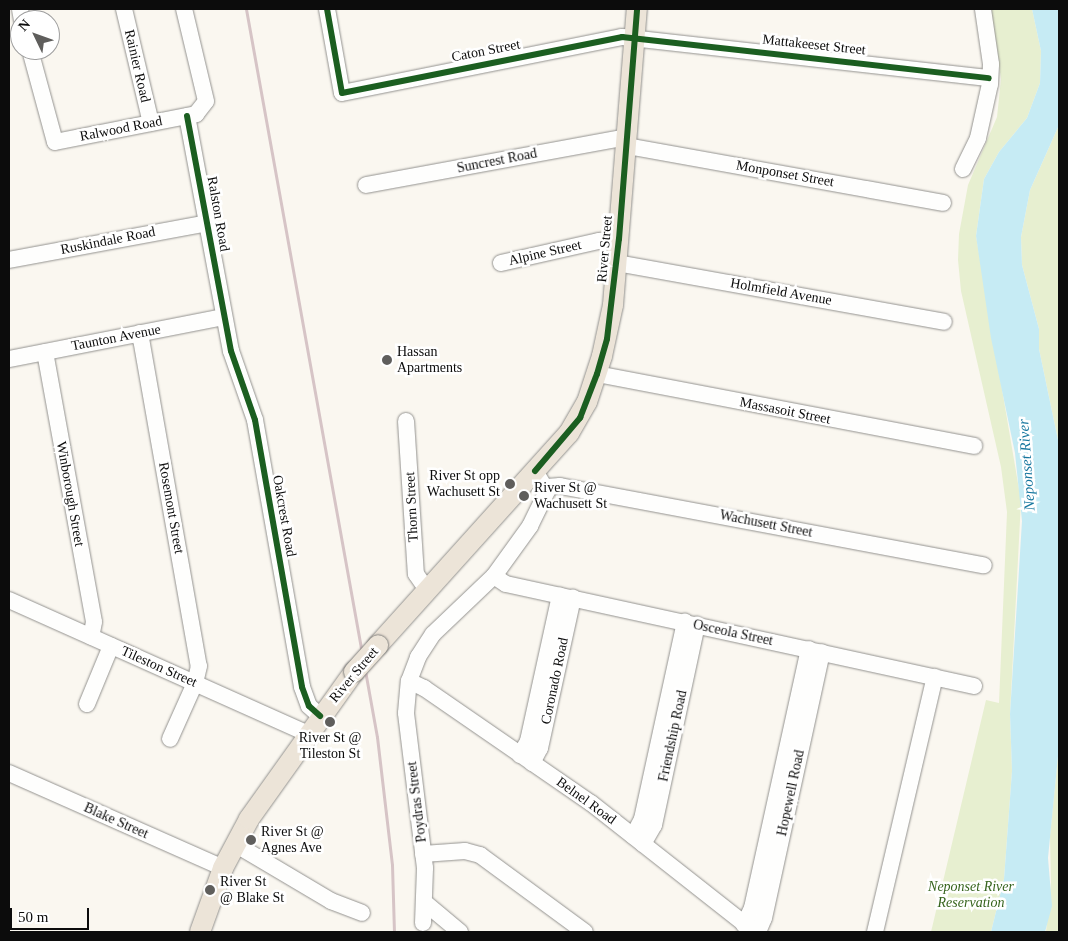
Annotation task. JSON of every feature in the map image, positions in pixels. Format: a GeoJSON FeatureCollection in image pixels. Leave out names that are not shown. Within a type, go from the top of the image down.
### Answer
{"type":"FeatureCollection","features":[{"type":"Feature","properties":{"kind":"main road","name":"River Street"},"geometry":{"type":"LineString","coordinates":[[200,932],[223,868],[235,844],[320,716],[354,672],[575,426],[597,374],[610,322],[617,263],[637,9]]}},
{"type":"Feature","properties":{"kind":"street","name":"Rainier Road"},"geometry":{"type":"LineString","coordinates":[[124,9],[151,123]]}},
{"type":"Feature","properties":{"kind":"street"},"geometry":{"type":"LineString","coordinates":[[184,9],[206,101],[201,111],[187,116]]}},
{"type":"Feature","properties":{"kind":"street","name":"Caton Street"},"geometry":{"type":"LineString","coordinates":[[327,9],[342,93],[616,38],[635,38]]}},
{"type":"Feature","properties":{"kind":"street"},"geometry":{"type":"LineString","coordinates":[[963,170],[982,123],[990,78],[991,64],[983,9]]}},
{"type":"Feature","properties":{"kind":"street","name":"Mattakeeset Street"},"geometry":{"type":"LineString","coordinates":[[635,38],[990,78]]}},
{"type":"Feature","properties":{"kind":"street","name":"Ralwood Road"},"geometry":{"type":"LineString","coordinates":[[33,60],[55,142],[187,116]]}},
{"type":"Feature","properties":{"kind":"street","name":"Ralston Road"},"geometry":{"type":"LineString","coordinates":[[187,116],[224,317]]}},
{"type":"Feature","properties":{"kind":"street","name":"Suncrest Road"},"geometry":{"type":"LineString","coordinates":[[366,185],[627,142]]}},
{"type":"Feature","properties":{"kind":"street","name":"Monponset Street"},"geometry":{"type":"LineString","coordinates":[[627,142],[943,204]]}},
{"type":"Feature","properties":{"kind":"street","name":"Ruskindale Road"},"geometry":{"type":"LineString","coordinates":[[9,260],[208,223]]}},
{"type":"Feature","properties":{"kind":"street","name":"Alpine Street"},"geometry":{"type":"LineString","coordinates":[[501,263],[599,241],[619,239]]}},
{"type":"Feature","properties":{"kind":"street","name":"Holmfield Avenue"},"geometry":{"type":"LineString","coordinates":[[617,263],[944,322]]}},
{"type":"Feature","properties":{"kind":"street","name":"Taunton Avenue"},"geometry":{"type":"LineString","coordinates":[[9,359],[224,317]]}},
{"type":"Feature","properties":{"kind":"street","name":"Oakcrest Road"},"geometry":{"type":"LineString","coordinates":[[224,317],[235,367],[255,420],[302,688],[309,706],[320,716]]}},
{"type":"Feature","properties":{"kind":"street","name":"Rosemont Street"},"geometry":{"type":"LineString","coordinates":[[140,333],[198,660],[195,683],[170,739]]}},
{"type":"Feature","properties":{"kind":"street","name":"Winborough Street"},"geometry":{"type":"LineString","coordinates":[[44,352],[94,622],[91,637]]}},
{"type":"Feature","properties":{"kind":"street","name":"Massasoit Street"},"geometry":{"type":"LineString","coordinates":[[597,374],[974,446]]}},
{"type":"Feature","properties":{"kind":"street","name":"Thorn Street"},"geometry":{"type":"LineString","coordinates":[[406,421],[416,574],[427,590]]}},
{"type":"Feature","properties":{"kind":"street"},"geometry":{"type":"LineString","coordinates":[[408,681],[418,657],[438,627],[494,576],[533,520],[547,487],[534,471]]}},
{"type":"Feature","properties":{"kind":"street","name":"Wachusett Street"},"geometry":{"type":"LineString","coordinates":[[547,487],[565,486],[984,565]]}},
{"type":"Feature","properties":{"kind":"street","name":"Osceola Street"},"geometry":{"type":"LineString","coordinates":[[494,576],[506,584],[974,686]]}},
{"type":"Feature","properties":{"kind":"street","name":"Coronado Road"},"geometry":{"type":"LineString","coordinates":[[526,759],[540,748],[566,597]]}},
{"type":"Feature","properties":{"kind":"street","name":"Tileston Street"},"geometry":{"type":"LineString","coordinates":[[9,600],[308,734]]}},
{"type":"Feature","properties":{"kind":"street","name":"Friendship Road"},"geometry":{"type":"LineString","coordinates":[[638,840],[654,825],[691,624]]}},
{"type":"Feature","properties":{"kind":"street"},"geometry":{"type":"LineString","coordinates":[[87,704],[112,646]]}},
{"type":"Feature","properties":{"kind":"street","name":"Hopewell Road"},"geometry":{"type":"LineString","coordinates":[[752,930],[764,918],[816,651]]}},
{"type":"Feature","properties":{"kind":"street"},"geometry":{"type":"LineString","coordinates":[[875,932],[935,677]]}},
{"type":"Feature","properties":{"kind":"street","name":"Belnel Road"},"geometry":{"type":"LineString","coordinates":[[408,681],[424,688],[638,840],[752,930]]}},
{"type":"Feature","properties":{"kind":"street","name":"Poydras Street"},"geometry":{"type":"LineString","coordinates":[[408,681],[406,712],[423,854],[424,912]]}},
{"type":"Feature","properties":{"kind":"street","name":"Blake Street"},"geometry":{"type":"LineString","coordinates":[[9,773],[223,868]]}},
{"type":"Feature","properties":{"kind":"street"},"geometry":{"type":"LineString","coordinates":[[235,844],[331,901],[362,913]]}},
{"type":"Feature","properties":{"kind":"street"},"geometry":{"type":"LineString","coordinates":[[423,854],[465,851],[480,855],[534,891],[585,932]]}},
{"type":"Feature","properties":{"kind":"street"},"geometry":{"type":"LineString","coordinates":[[424,912],[448,932]]}},
{"type":"Feature","properties":{"kind":"street"},"geometry":{"type":"LineString","coordinates":[[424,912],[460,932]]}},
{"type":"Feature","properties":{"kind":"green space","name":"Neponset River Reservation"},"geometry":{"type":"Polygon","coordinates":[[[991,9],[1032,9],[1041,51],[1040,83],[1027,118],[999,152],[984,179],[976,236],[1021,501],[1010,714],[1012,771],[1004,879],[991,932],[931,932],[986,700],[999,703],[1007,512],[1001,467],[961,291],[958,260],[959,234],[968,185],[997,117],[1001,79],[991,9]]]}},
{"type":"Feature","properties":{"kind":"green space"},"geometry":{"type":"Polygon","coordinates":[[[1059,125],[1059,445],[1039,349],[1039,329],[1022,265],[1021,237],[1030,190],[1059,125]]]}},
{"type":"Feature","properties":{"kind":"green space","name":"Neponset River Reservation"},"geometry":{"type":"Polygon","coordinates":[[[1059,746],[1059,932],[1046,932],[1051,883],[1050,836],[1059,746]]]}},
{"type":"Feature","properties":{"kind":"water","name":"Neponset River"},"geometry":{"type":"Polygon","coordinates":[[[1032,9],[1059,9],[1059,125],[1030,190],[1021,237],[1022,265],[1039,329],[1039,349],[1059,445],[1059,746],[1048,858],[1052,906],[1045,932],[991,932],[1004,879],[1012,771],[1010,714],[1022,521],[1015,453],[991,338],[976,236],[984,179],[999,152],[1027,118],[1040,83],[1041,51],[1032,9]]]}},
{"type":"Feature","properties":{"kind":"railway"},"geometry":{"type":"LineString","coordinates":[[246,9],[377,737],[392,865],[394,932]]}},
{"type":"Feature","properties":{"kind":"cycle path"},"geometry":{"type":"LineString","coordinates":[[327,9],[342,93],[622,37],[989,78]]}},
{"type":"Feature","properties":{"kind":"cycle path"},"geometry":{"type":"LineString","coordinates":[[535,471],[580,418],[597,374],[607,339],[619,239],[637,9]]}},
{"type":"Feature","properties":{"kind":"cycle path"},"geometry":{"type":"LineString","coordinates":[[187,116],[231,351],[255,420],[302,687],[309,706],[320,716]]}},
{"type":"Feature","properties":{"kind":"place","name":"Hassan Apartments"},"geometry":{"type":"Point","coordinates":[387,360]}},
{"type":"Feature","properties":{"kind":"place","name":"River St opp Wachusett St"},"geometry":{"type":"Point","coordinates":[510,484]}},
{"type":"Feature","properties":{"kind":"place","name":"River St @ Wachusett St"},"geometry":{"type":"Point","coordinates":[524,496]}},
{"type":"Feature","properties":{"kind":"place","name":"River St @ Tileston St"},"geometry":{"type":"Point","coordinates":[330,722]}},
{"type":"Feature","properties":{"kind":"place","name":"River St @ Agnes Ave"},"geometry":{"type":"Point","coordinates":[251,840]}},
{"type":"Feature","properties":{"kind":"place","name":"River St @ Blake St"},"geometry":{"type":"Point","coordinates":[210,890]}}]}
